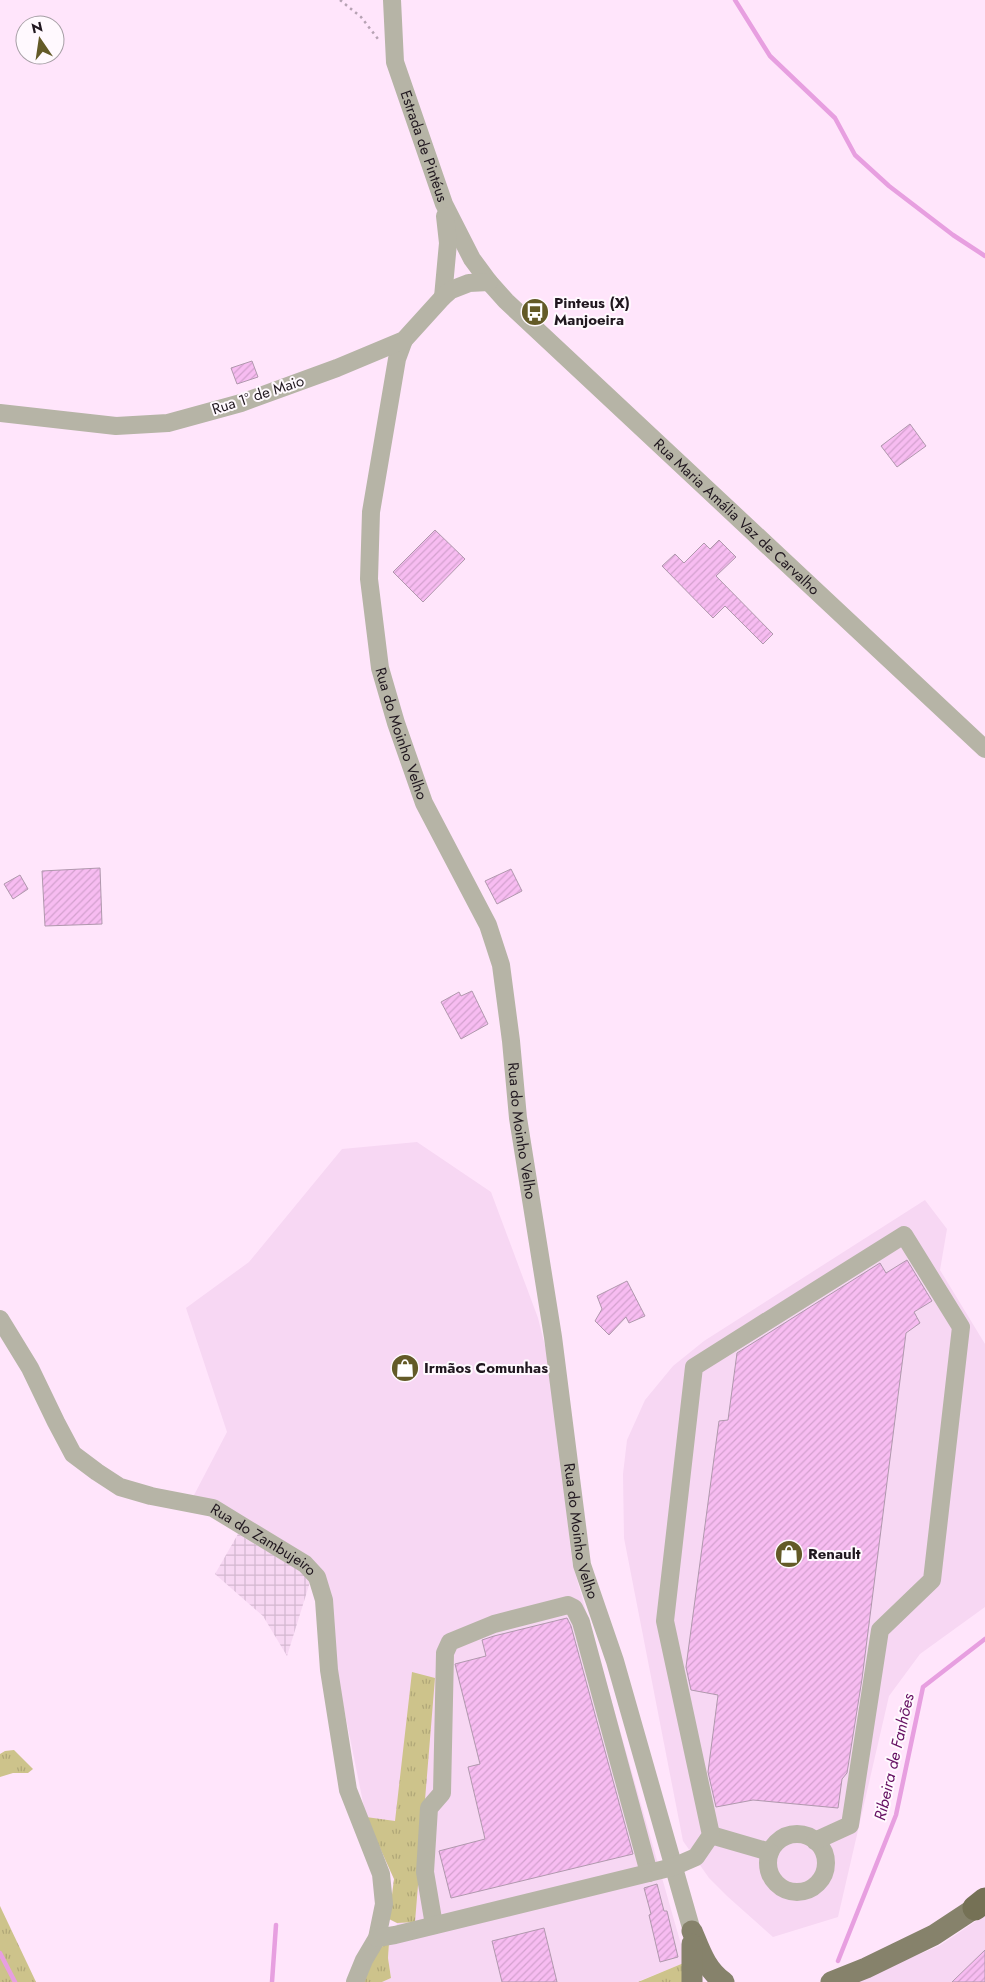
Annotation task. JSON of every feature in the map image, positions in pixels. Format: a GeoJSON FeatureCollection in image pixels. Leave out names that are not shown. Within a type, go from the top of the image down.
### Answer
{"type":"FeatureCollection","features":[{"type":"Feature","properties":{"kind":"main road"},"geometry":{"type":"LineString","coordinates":[[831,1982],[866,1968],[934,1935],[982,1903]]}},
{"type":"Feature","properties":{"kind":"main road"},"geometry":{"type":"LineString","coordinates":[[692,1931],[693,1981]]}},
{"type":"Feature","properties":{"kind":"main road"},"geometry":{"type":"LineString","coordinates":[[692,1931],[706,1964],[724,1982]]}},
{"type":"Feature","properties":{"kind":"street","name":"Estrada de Pintéus"},"geometry":{"type":"LineString","coordinates":[[392,0],[395,62],[444,204],[472,259],[488,282]]}},
{"type":"Feature","properties":{"kind":"street"},"geometry":{"type":"LineString","coordinates":[[443,297],[448,243],[444,204]]}},
{"type":"Feature","properties":{"kind":"street","name":"Rua 1º de Maio"},"geometry":{"type":"LineString","coordinates":[[0,413],[116,426],[168,423],[241,403],[337,368],[404,340],[443,297],[460,285],[488,282]]}},
{"type":"Feature","properties":{"kind":"street","name":"Rua Maria Amália Vaz de Carvalho"},"geometry":{"type":"LineString","coordinates":[[488,282],[506,301],[985,749]]}},
{"type":"Feature","properties":{"kind":"street","name":"Rua do Moinho Velho"},"geometry":{"type":"LineString","coordinates":[[404,340],[397,359],[371,512],[369,579],[380,668],[396,723],[424,803],[488,925],[501,965],[511,1041],[518,1118],[554,1337],[582,1565],[615,1661],[692,1931]]}},
{"type":"Feature","properties":{"kind":"street"},"geometry":{"type":"LineString","coordinates":[[377,1938],[434,1926],[673,1867],[696,1857],[711,1835],[665,1621],[694,1367],[904,1235],[962,1327],[932,1580],[880,1630],[850,1826],[815,1841]]}},
{"type":"Feature","properties":{"kind":"street","name":"Rua do Zambujeiro"},"geometry":{"type":"LineString","coordinates":[[0,1321],[30,1368],[74,1454],[120,1487],[151,1496],[213,1508],[305,1564],[317,1577],[324,1600],[329,1670],[348,1790],[381,1874],[384,1904],[377,1938],[364,1960],[355,1982]]}},
{"type":"Feature","properties":{"kind":"street"},"geometry":{"type":"LineString","coordinates":[[434,1926],[425,1872],[429,1808],[442,1793],[444,1652],[450,1642],[494,1624],[568,1605],[574,1608],[581,1622],[649,1873]]}},
{"type":"Feature","properties":{"kind":"street"},"geometry":{"type":"LineString","coordinates":[[795,1834],[806,1835],[822,1849],[826,1859],[825,1870],[817,1883],[804,1891],[793,1892],[783,1889],[774,1882],[768,1867],[770,1852],[776,1843],[785,1837],[795,1834]]}},
{"type":"Feature","properties":{"kind":"street"},"geometry":{"type":"LineString","coordinates":[[711,1835],[770,1852]]}},
{"type":"Feature","properties":{"kind":"path"},"geometry":{"type":"LineString","coordinates":[[340,0],[361,17],[395,62]]}},
{"type":"Feature","properties":{"kind":"shaded area"},"geometry":{"type":"Polygon","coordinates":[[[417,1142],[491,1192],[538,1318],[551,1370],[572,1562],[686,1962],[637,1982],[382,1982],[391,1978],[388,1958],[389,1944],[395,1935],[397,1923],[389,1919],[394,1879],[366,1817],[337,1674],[324,1579],[193,1497],[227,1432],[186,1308],[249,1262],[342,1149],[417,1142]]]}},
{"type":"Feature","properties":{"kind":"shaded area"},"geometry":{"type":"Polygon","coordinates":[[[925,1200],[947,1229],[940,1270],[985,1344],[985,1607],[920,1654],[889,1696],[838,1917],[773,1937],[709,1878],[683,1841],[624,1538],[623,1474],[627,1440],[645,1400],[673,1366],[704,1341],[925,1200]]]}},
{"type":"Feature","properties":{"kind":"shaded area"},"geometry":{"type":"Polygon","coordinates":[[[238,1534],[302,1572],[310,1582],[287,1656],[263,1616],[215,1574],[238,1534]]]}},
{"type":"Feature","properties":{"kind":"shaded area"},"geometry":{"type":"Polygon","coordinates":[[[985,1915],[985,1982],[852,1982],[939,1946],[985,1915]]]}},
{"type":"Feature","properties":{"kind":"green space"},"geometry":{"type":"Polygon","coordinates":[[[412,1672],[435,1678],[415,1922],[397,1923],[389,1919],[394,1879],[366,1817],[395,1821],[412,1672]]]}},
{"type":"Feature","properties":{"kind":"green space"},"geometry":{"type":"Polygon","coordinates":[[[14,1750],[33,1769],[28,1773],[13,1773],[0,1777],[0,1754],[5,1751],[14,1750]]]}},
{"type":"Feature","properties":{"kind":"green space"},"geometry":{"type":"Polygon","coordinates":[[[0,1906],[36,1982],[0,1982],[0,1906]]]}},
{"type":"Feature","properties":{"kind":"green space"},"geometry":{"type":"Polygon","coordinates":[[[389,1943],[388,1958],[391,1978],[382,1982],[360,1982],[381,1947],[389,1943]]]}},
{"type":"Feature","properties":{"kind":"green space"},"geometry":{"type":"Polygon","coordinates":[[[686,1962],[684,1982],[638,1982],[686,1962]]]}},
{"type":"Feature","properties":{"kind":"building"},"geometry":{"type":"Polygon","coordinates":[[[252,361],[258,377],[237,384],[231,368],[252,361]]]}},
{"type":"Feature","properties":{"kind":"building"},"geometry":{"type":"Polygon","coordinates":[[[910,424],[926,446],[897,467],[881,446],[910,424]]]}},
{"type":"Feature","properties":{"kind":"building"},"geometry":{"type":"Polygon","coordinates":[[[435,530],[465,559],[423,602],[393,572],[435,530]]]}},
{"type":"Feature","properties":{"kind":"building"},"geometry":{"type":"Polygon","coordinates":[[[719,540],[736,557],[716,576],[773,634],[763,644],[725,606],[713,618],[662,566],[675,554],[684,563],[704,543],[710,549],[719,540]]]}},
{"type":"Feature","properties":{"kind":"building"},"geometry":{"type":"Polygon","coordinates":[[[100,868],[102,924],[45,926],[42,871],[100,868]]]}},
{"type":"Feature","properties":{"kind":"building"},"geometry":{"type":"Polygon","coordinates":[[[511,869],[522,891],[497,904],[485,881],[511,869]]]}},
{"type":"Feature","properties":{"kind":"building"},"geometry":{"type":"Polygon","coordinates":[[[20,875],[28,889],[13,899],[4,884],[20,875]]]}},
{"type":"Feature","properties":{"kind":"building"},"geometry":{"type":"Polygon","coordinates":[[[472,991],[488,1024],[461,1039],[441,1002],[459,992],[461,996],[472,991]]]}},
{"type":"Feature","properties":{"kind":"building","name":"Renault"},"geometry":{"type":"Polygon","coordinates":[[[907,1260],[932,1301],[914,1312],[920,1323],[906,1333],[862,1679],[847,1773],[842,1779],[838,1808],[753,1800],[716,1807],[708,1772],[718,1695],[691,1690],[686,1667],[719,1421],[728,1420],[737,1353],[880,1263],[886,1273],[907,1260]]]}},
{"type":"Feature","properties":{"kind":"building"},"geometry":{"type":"Polygon","coordinates":[[[627,1281],[645,1316],[629,1323],[626,1317],[609,1335],[595,1321],[602,1309],[597,1296],[627,1281]]]}},
{"type":"Feature","properties":{"kind":"building"},"geometry":{"type":"Polygon","coordinates":[[[567,1618],[571,1626],[633,1854],[451,1898],[439,1851],[485,1839],[468,1767],[480,1764],[455,1664],[486,1656],[482,1640],[567,1618]]]}},
{"type":"Feature","properties":{"kind":"building"},"geometry":{"type":"Polygon","coordinates":[[[657,1884],[664,1911],[667,1911],[678,1957],[660,1962],[644,1888],[657,1884]]]}},
{"type":"Feature","properties":{"kind":"building"},"geometry":{"type":"Polygon","coordinates":[[[544,1928],[557,1982],[502,1982],[492,1941],[544,1928]]]}},
{"type":"Feature","properties":{"kind":"building"},"geometry":{"type":"Polygon","coordinates":[[[985,1950],[985,1982],[952,1982],[985,1950]]]}},
{"type":"Feature","properties":{"kind":"waterway","name":"Ribeira de Fanhões"},"geometry":{"type":"LineString","coordinates":[[735,0],[770,56],[835,118],[855,155],[889,186],[953,235],[985,256]]}},
{"type":"Feature","properties":{"kind":"waterway","name":"Ribeira de Fanhões"},"geometry":{"type":"LineString","coordinates":[[838,1961],[896,1815],[923,1687],[985,1639]]}},
{"type":"Feature","properties":{"kind":"waterway"},"geometry":{"type":"LineString","coordinates":[[272,1982],[276,1925]]}},
{"type":"Feature","properties":{"kind":"waterway"},"geometry":{"type":"LineString","coordinates":[[0,1953],[15,1982]]}},
{"type":"Feature","properties":{"kind":"place","name":"Pinteus (X) Manjoeira"},"geometry":{"type":"Point","coordinates":[535,312]}},
{"type":"Feature","properties":{"kind":"place","name":"Irmãos Comunhas"},"geometry":{"type":"Point","coordinates":[405,1368]}},
{"type":"Feature","properties":{"kind":"place","name":"Renault"},"geometry":{"type":"Point","coordinates":[789,1554]}}]}
